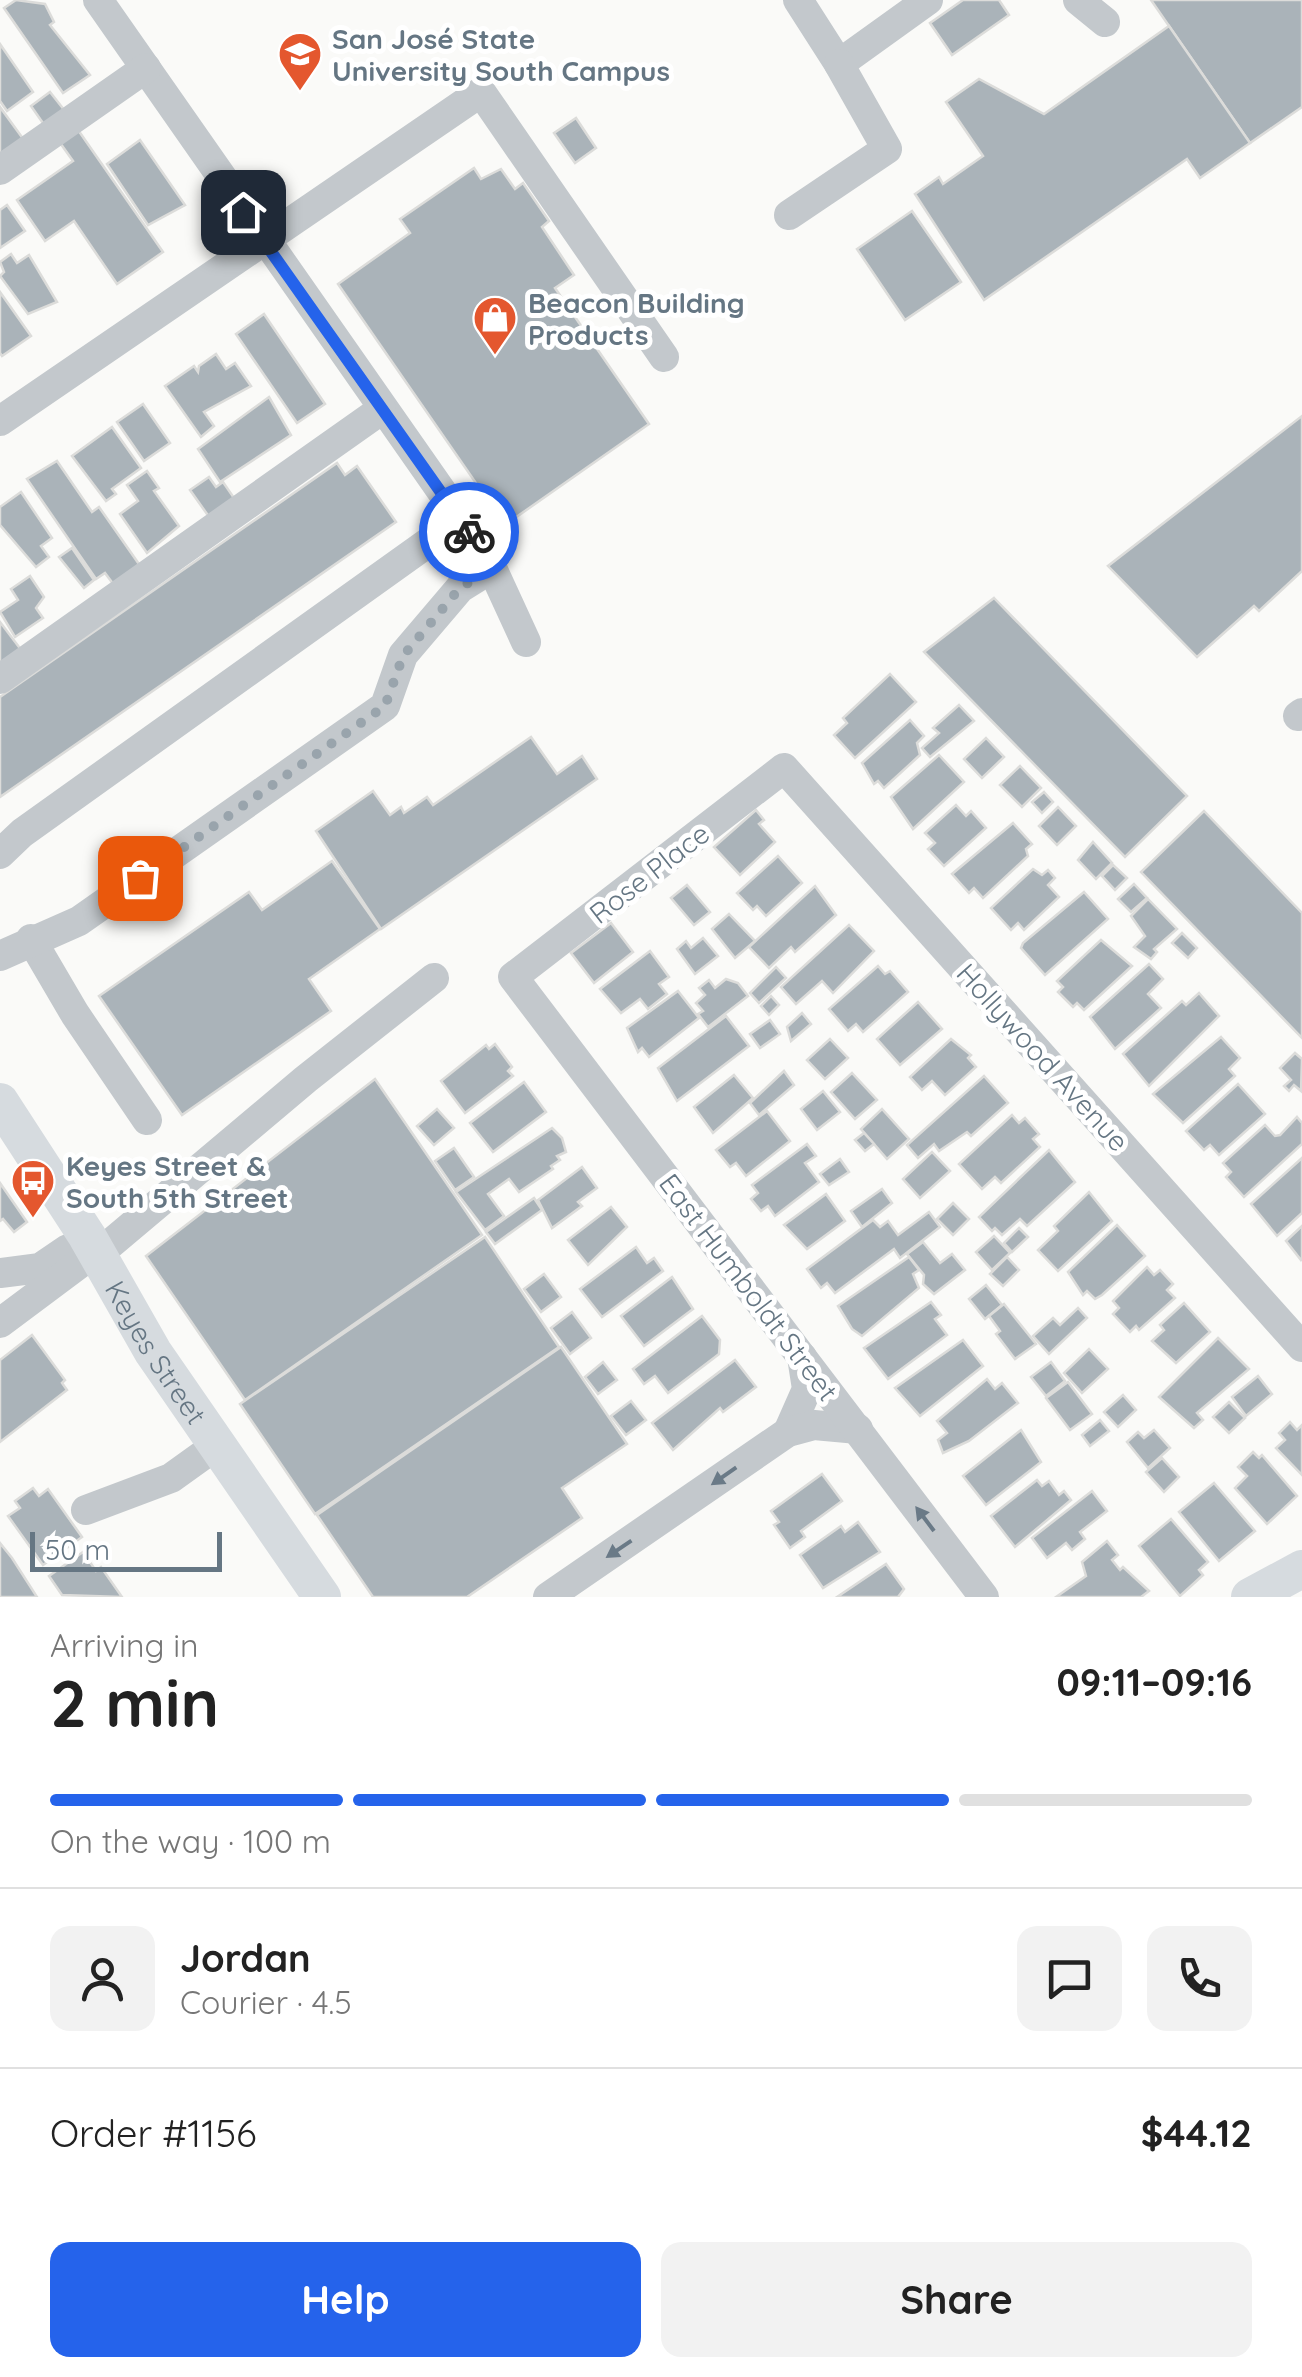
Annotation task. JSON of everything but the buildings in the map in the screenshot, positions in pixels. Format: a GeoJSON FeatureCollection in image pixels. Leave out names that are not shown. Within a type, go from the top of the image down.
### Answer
{"type":"FeatureCollection","features":[{"type":"Feature","properties":{"kind":"main road","name":"Keyes Street"},"geometry":{"type":"LineString","coordinates":[[0,1102],[93,1248],[153,1352],[322,1597]]}},
{"type":"Feature","properties":{"kind":"main road"},"geometry":{"type":"LineString","coordinates":[[1250,1597],[1302,1569]]}},
{"type":"Feature","properties":{"kind":"main road"},"geometry":{"type":"LineString","coordinates":[[1278,1597],[1302,1569]]}},
{"type":"Feature","properties":{"kind":"street"},"geometry":{"type":"LineString","coordinates":[[98,0],[381,410],[461,518],[492,568],[526,642]]}},
{"type":"Feature","properties":{"kind":"street"},"geometry":{"type":"LineString","coordinates":[[790,215],[888,149],[798,0]]}},
{"type":"Feature","properties":{"kind":"street"},"geometry":{"type":"LineString","coordinates":[[839,64],[928,0]]}},
{"type":"Feature","properties":{"kind":"street"},"geometry":{"type":"LineString","coordinates":[[1078,0],[1105,22]]}},
{"type":"Feature","properties":{"kind":"street"},"geometry":{"type":"LineString","coordinates":[[0,170],[146,68]]}},
{"type":"Feature","properties":{"kind":"street"},"geometry":{"type":"LineString","coordinates":[[0,421],[481,92],[664,357]]}},
{"type":"Feature","properties":{"kind":"street"},"geometry":{"type":"LineString","coordinates":[[0,679],[381,410]]}},
{"type":"Feature","properties":{"kind":"street"},"geometry":{"type":"LineString","coordinates":[[0,854],[22,833],[461,518]]}},
{"type":"Feature","properties":{"kind":"street"},"geometry":{"type":"LineString","coordinates":[[0,956],[79,921],[385,706],[403,656],[460,588],[492,568]]}},
{"type":"Feature","properties":{"kind":"street","name":"Rose Place"},"geometry":{"type":"LineString","coordinates":[[513,977],[784,768]]}},
{"type":"Feature","properties":{"kind":"street","name":"Hollywood Avenue"},"geometry":{"type":"LineString","coordinates":[[784,768],[1302,1347]]}},
{"type":"Feature","properties":{"kind":"street"},"geometry":{"type":"LineString","coordinates":[[31,940],[74,1014],[147,1120]]}},
{"type":"Feature","properties":{"kind":"street","name":"East Humboldt Street"},"geometry":{"type":"LineString","coordinates":[[513,977],[984,1597]]}},
{"type":"Feature","properties":{"kind":"street"},"geometry":{"type":"LineString","coordinates":[[0,1324],[434,978]]}},
{"type":"Feature","properties":{"kind":"street"},"geometry":{"type":"LineString","coordinates":[[0,1273],[40,1268],[93,1248]]}},
{"type":"Feature","properties":{"kind":"street"},"geometry":{"type":"LineString","coordinates":[[788,1432],[807,1389],[802,1357]]}},
{"type":"Feature","properties":{"kind":"street"},"geometry":{"type":"LineString","coordinates":[[548,1597],[788,1432],[814,1425],[858,1430]]}},
{"type":"Feature","properties":{"kind":"street"},"geometry":{"type":"LineString","coordinates":[[86,1510],[172,1478],[217,1445]]}},
{"type":"Feature","properties":{"kind":"way so far"},"geometry":{"type":"LineString","coordinates":[[140,878],[385,706],[403,656],[460,588],[492,568],[469,532]]}},
{"type":"Feature","properties":{"kind":"place","name":"San José State University South Campus"},"geometry":{"type":"Point","coordinates":[300,92]}},
{"type":"Feature","properties":{"kind":"place","name":"Beacon Building Products"},"geometry":{"type":"Point","coordinates":[495,356]}},
{"type":"Feature","properties":{"kind":"place","name":"Keyes Street & South 5th Street"},"geometry":{"type":"Point","coordinates":[33,1219]}},
{"type":"Feature","properties":{"kind":"route"},"geometry":{"type":"LineString","coordinates":[[243,212],[469,532]]}}]}
